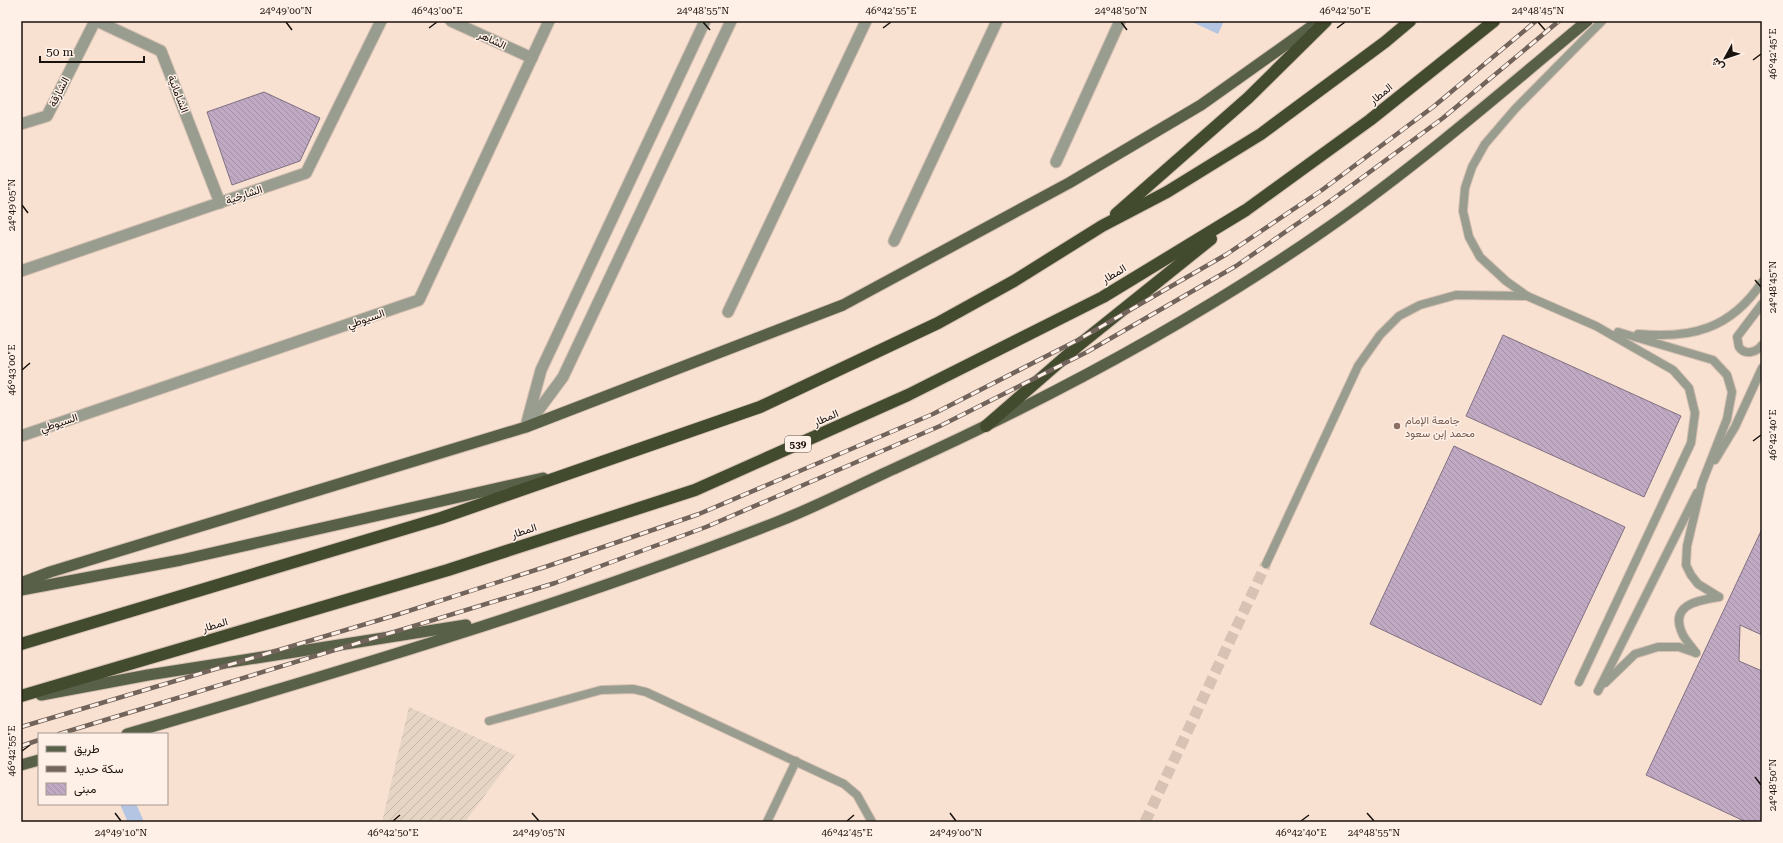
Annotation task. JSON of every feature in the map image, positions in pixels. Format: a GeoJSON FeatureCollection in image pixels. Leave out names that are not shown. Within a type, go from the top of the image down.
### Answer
{"type":"FeatureCollection","features":[{"type":"Feature","properties":{"kind":"highway"},"geometry":{"type":"LineString","coordinates":[[1102,226],[1248,98],[1326,21]]}},
{"type":"Feature","properties":{"kind":"highway"},"geometry":{"type":"LineString","coordinates":[[21,644],[441,518],[760,407],[938,322],[1014,281],[1102,226],[1167,192],[1261,134],[1385,42],[1410,21]]}},
{"type":"Feature","properties":{"kind":"highway","name":"المطار"},"geometry":{"type":"LineString","coordinates":[[21,697],[448,570],[695,490],[908,395],[1089,304],[1246,210],[1370,120],[1494,21]]}},
{"type":"Feature","properties":{"kind":"highway"},"geometry":{"type":"LineString","coordinates":[[986,426],[1079,345],[1246,210]]}},
{"type":"Feature","properties":{"kind":"main road"},"geometry":{"type":"LineString","coordinates":[[21,583],[50,572],[526,426],[843,305],[1069,183],[1201,105],[1319,21]]}},
{"type":"Feature","properties":{"kind":"main road"},"geometry":{"type":"LineString","coordinates":[[130,733],[354,668],[613,582],[780,521],[986,426],[1048,395],[1155,336],[1238,287],[1330,227],[1452,134],[1587,21]]}},
{"type":"Feature","properties":{"kind":"main road"},"geometry":{"type":"LineString","coordinates":[[21,590],[181,560],[592,466]]}},
{"type":"Feature","properties":{"kind":"main road"},"geometry":{"type":"LineString","coordinates":[[21,697],[148,675],[494,621]]}},
{"type":"Feature","properties":{"kind":"main road"},"geometry":{"type":"LineString","coordinates":[[21,765],[38,760]]}},
{"type":"Feature","properties":{"kind":"street","name":"الشارقة"},"geometry":{"type":"LineString","coordinates":[[21,124],[47,116],[96,21]]}},
{"type":"Feature","properties":{"kind":"street","name":"الشامانية"},"geometry":{"type":"LineString","coordinates":[[96,21],[161,51],[220,203]]}},
{"type":"Feature","properties":{"kind":"street","name":"الشارخية"},"geometry":{"type":"LineString","coordinates":[[21,271],[306,174],[381,21]]}},
{"type":"Feature","properties":{"kind":"street","name":"الشاهر"},"geometry":{"type":"LineString","coordinates":[[451,21],[532,58]]}},
{"type":"Feature","properties":{"kind":"street","name":"السيوطي"},"geometry":{"type":"LineString","coordinates":[[21,436],[419,300],[549,21]]}},
{"type":"Feature","properties":{"kind":"street"},"geometry":{"type":"LineString","coordinates":[[526,426],[540,370],[705,21]]}},
{"type":"Feature","properties":{"kind":"street"},"geometry":{"type":"LineString","coordinates":[[526,426],[563,377],[731,21]]}},
{"type":"Feature","properties":{"kind":"street"},"geometry":{"type":"LineString","coordinates":[[728,312],[866,21]]}},
{"type":"Feature","properties":{"kind":"street"},"geometry":{"type":"LineString","coordinates":[[894,241],[996,21]]}},
{"type":"Feature","properties":{"kind":"street"},"geometry":{"type":"LineString","coordinates":[[1056,162],[1120,21]]}},
{"type":"Feature","properties":{"kind":"lane"},"geometry":{"type":"LineString","coordinates":[[1578,682],[1691,443],[1696,413],[1689,388],[1673,370],[1596,326],[1527,296],[1506,281],[1480,257],[1469,237],[1464,210],[1465,188],[1472,167],[1484,144],[1602,21]]}},
{"type":"Feature","properties":{"kind":"lane"},"geometry":{"type":"LineString","coordinates":[[1618,332],[1663,336],[1691,334],[1722,323],[1753,296],[1762,282]]}},
{"type":"Feature","properties":{"kind":"lane"},"geometry":{"type":"LineString","coordinates":[[1266,564],[1358,366],[1380,335],[1399,316],[1420,306],[1456,295],[1527,296]]}},
{"type":"Feature","properties":{"kind":"lane"},"geometry":{"type":"LineString","coordinates":[[1762,304],[1737,337],[1739,346],[1744,351],[1750,353],[1758,350],[1762,345]]}},
{"type":"Feature","properties":{"kind":"lane"},"geometry":{"type":"LineString","coordinates":[[1596,326],[1713,360],[1727,375],[1732,392],[1728,420],[1702,483],[1687,546],[1686,566],[1690,575],[1698,584],[1719,597],[1697,600],[1684,608],[1679,620],[1683,635],[1696,653],[1679,647],[1658,647],[1634,654],[1598,691],[1702,483],[1735,427],[1762,368]]}},
{"type":"Feature","properties":{"kind":"lane"},"geometry":{"type":"LineString","coordinates":[[489,721],[601,690],[633,689],[646,692],[844,784],[852,789],[872,822]]}},
{"type":"Feature","properties":{"kind":"lane"},"geometry":{"type":"LineString","coordinates":[[767,822],[796,761]]}},
{"type":"Feature","properties":{"kind":"shaded area"},"geometry":{"type":"Polygon","coordinates":[[[409,707],[515,755],[465,822],[382,822],[409,707]]]}},
{"type":"Feature","properties":{"kind":"water"},"geometry":{"type":"Polygon","coordinates":[[[1190,21],[1224,21],[1218,34],[1190,21]]]}},
{"type":"Feature","properties":{"kind":"building"},"geometry":{"type":"Polygon","coordinates":[[[264,92],[320,118],[300,161],[232,185],[207,112],[264,92]]]}},
{"type":"Feature","properties":{"kind":"building"},"geometry":{"type":"Polygon","coordinates":[[[1503,335],[1681,416],[1644,497],[1466,416],[1503,335]]]}},
{"type":"Feature","properties":{"kind":"building"},"geometry":{"type":"Polygon","coordinates":[[[1454,446],[1625,527],[1541,705],[1370,624],[1454,446]]]}},
{"type":"Feature","properties":{"kind":"building"},"geometry":{"type":"Polygon","coordinates":[[[1762,529],[1762,635],[1740,625],[1739,661],[1762,671],[1762,822],[1746,822],[1646,775],[1762,529]]]}},
{"type":"Feature","properties":{"kind":"waterway"},"geometry":{"type":"LineString","coordinates":[[128,805],[136,822]]}},
{"type":"Feature","properties":{"kind":"tunnel"},"geometry":{"type":"LineString","coordinates":[[1145,822],[1266,564]]}},
{"type":"Feature","properties":{"kind":"railway"},"geometry":{"type":"LineString","coordinates":[[21,727],[396,615],[548,566],[699,514],[933,414],[1078,340],[1227,254],[1322,190],[1433,107],[1536,21]]}},
{"type":"Feature","properties":{"kind":"railway"},"geometry":{"type":"LineString","coordinates":[[62,733],[555,583],[706,527],[940,426],[1087,352],[1236,266],[1333,199],[1443,118],[1559,21]]}},
{"type":"Feature","properties":{"kind":"railway"},"geometry":{"type":"LineString","coordinates":[[21,746],[38,740]]}},
{"type":"Feature","properties":{"kind":"place","name":"جامعة الإمام محمد إبن سعود"},"geometry":{"type":"Point","coordinates":[1397,426]}}]}
